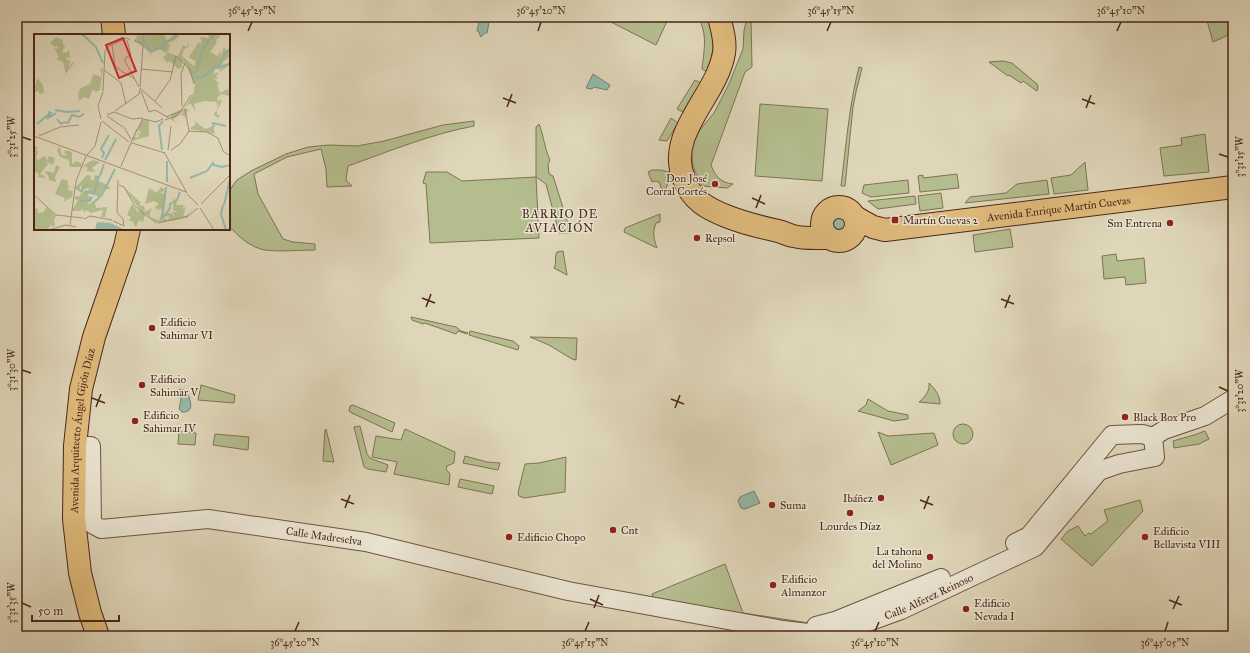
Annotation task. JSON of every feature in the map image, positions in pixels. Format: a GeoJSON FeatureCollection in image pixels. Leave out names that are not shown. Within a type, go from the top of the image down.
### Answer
{"type":"FeatureCollection","features":[{"type":"Feature","properties":{"kind":"main road"},"geometry":{"type":"LineString","coordinates":[[112,17],[114,34]]}},
{"type":"Feature","properties":{"kind":"main road","name":"Avenida Enrique Martín Cuevas"},"geometry":{"type":"LineString","coordinates":[[720,17],[724,36],[724,53],[718,73],[687,129],[682,142],[680,149],[680,170],[687,187],[695,198],[714,211],[744,223],[792,236],[873,227],[885,230],[1233,187]]}},
{"type":"Feature","properties":{"kind":"main road"},"geometry":{"type":"LineString","coordinates":[[842,207],[852,212],[845,231],[825,234],[822,229],[823,217],[826,212],[831,209],[842,207]]}},
{"type":"Feature","properties":{"kind":"main road"},"geometry":{"type":"LineString","coordinates":[[785,233],[823,217]]}},
{"type":"Feature","properties":{"kind":"main road","name":"Avenida Arquitecto Ángel Gijón Díaz"},"geometry":{"type":"LineString","coordinates":[[98,636],[90,613],[80,574],[74,519],[83,446],[81,389],[94,337],[125,247],[129,230]]}},
{"type":"Feature","properties":{"kind":"street"},"geometry":{"type":"LineString","coordinates":[[1000,558],[1029,536],[1112,435],[1142,434],[1153,437],[1164,430],[1205,416],[1233,399]]}},
{"type":"Feature","properties":{"kind":"street"},"geometry":{"type":"LineString","coordinates":[[1000,558],[1035,547],[1099,471],[1119,464],[1155,457],[1153,437]]}},
{"type":"Feature","properties":{"kind":"street","name":"Calle Madreselva"},"geometry":{"type":"LineString","coordinates":[[83,446],[92,524],[101,528],[208,519],[366,542],[568,591],[629,603]]}},
{"type":"Feature","properties":{"kind":"street","name":"Calle Alferez Reinoso"},"geometry":{"type":"LineString","coordinates":[[629,603],[783,630],[825,634],[843,631],[901,610],[1000,558]]}},
{"type":"Feature","properties":{"kind":"shaded area"},"geometry":{"type":"Polygon","coordinates":[[[480,17],[490,17],[487,33],[481,37],[477,31],[480,17]]]}},
{"type":"Feature","properties":{"kind":"shaded area"},"geometry":{"type":"Polygon","coordinates":[[[606,17],[669,17],[656,45],[607,20],[606,17]]]}},
{"type":"Feature","properties":{"kind":"shaded area"},"geometry":{"type":"Polygon","coordinates":[[[698,17],[706,17],[712,30],[713,44],[707,72],[702,69],[704,36],[698,17]]]}},
{"type":"Feature","properties":{"kind":"shaded area"},"geometry":{"type":"Polygon","coordinates":[[[747,17],[751,17],[752,67],[745,72],[711,165],[719,178],[725,182],[733,184],[727,188],[702,186],[693,166],[691,148],[699,131],[714,113],[729,84],[743,49],[744,31],[747,17]]]}},
{"type":"Feature","properties":{"kind":"shaded area"},"geometry":{"type":"Polygon","coordinates":[[[1206,17],[1233,17],[1233,33],[1213,42],[1206,17]]]}},
{"type":"Feature","properties":{"kind":"shaded area"},"geometry":{"type":"Polygon","coordinates":[[[1003,61],[1012,63],[1037,84],[1037,91],[1023,81],[1021,83],[1009,75],[1008,76],[989,62],[1003,61]]]}},
{"type":"Feature","properties":{"kind":"shaded area"},"geometry":{"type":"Polygon","coordinates":[[[859,67],[862,68],[853,107],[845,186],[841,186],[850,111],[859,67]]]}},
{"type":"Feature","properties":{"kind":"shaded area"},"geometry":{"type":"Polygon","coordinates":[[[593,74],[610,85],[607,90],[594,87],[592,89],[586,88],[593,74]]]}},
{"type":"Feature","properties":{"kind":"shaded area"},"geometry":{"type":"Polygon","coordinates":[[[695,80],[701,83],[683,112],[677,109],[695,80]]]}},
{"type":"Feature","properties":{"kind":"shaded area"},"geometry":{"type":"Polygon","coordinates":[[[760,104],[828,109],[822,181],[755,176],[760,104]]]}},
{"type":"Feature","properties":{"kind":"shaded area"},"geometry":{"type":"Polygon","coordinates":[[[671,118],[678,123],[667,141],[659,140],[671,118]]]}},
{"type":"Feature","properties":{"kind":"shaded area"},"geometry":{"type":"Polygon","coordinates":[[[474,121],[474,126],[426,138],[348,166],[346,180],[352,186],[327,187],[326,169],[321,149],[287,157],[254,174],[258,194],[283,239],[293,242],[315,244],[315,250],[277,251],[260,249],[245,241],[230,227],[230,190],[237,180],[251,171],[286,154],[308,147],[329,145],[357,146],[384,141],[443,125],[474,121]]]}},
{"type":"Feature","properties":{"kind":"shaded area"},"geometry":{"type":"Polygon","coordinates":[[[539,124],[550,160],[548,164],[549,174],[553,176],[571,233],[559,233],[546,184],[536,177],[536,127],[539,124]]]}},
{"type":"Feature","properties":{"kind":"shaded area"},"geometry":{"type":"Polygon","coordinates":[[[1205,134],[1209,172],[1164,176],[1160,148],[1182,145],[1181,138],[1205,134]]]}},
{"type":"Feature","properties":{"kind":"shaded area"},"geometry":{"type":"Polygon","coordinates":[[[1085,162],[1088,190],[1054,194],[1051,178],[1071,175],[1085,162]]]}},
{"type":"Feature","properties":{"kind":"shaded area"},"geometry":{"type":"Polygon","coordinates":[[[652,170],[669,172],[668,183],[663,192],[659,182],[652,182],[648,172],[652,170]]]}},
{"type":"Feature","properties":{"kind":"shaded area"},"geometry":{"type":"Polygon","coordinates":[[[426,172],[447,172],[462,181],[536,177],[539,238],[430,243],[426,184],[423,183],[426,172]]]}},
{"type":"Feature","properties":{"kind":"shaded area"},"geometry":{"type":"Polygon","coordinates":[[[957,174],[959,188],[920,192],[918,176],[923,175],[923,178],[957,174]]]}},
{"type":"Feature","properties":{"kind":"shaded area"},"geometry":{"type":"Polygon","coordinates":[[[908,180],[909,193],[871,197],[862,193],[864,185],[908,180]]]}},
{"type":"Feature","properties":{"kind":"shaded area"},"geometry":{"type":"Polygon","coordinates":[[[1047,180],[1049,194],[965,203],[970,197],[1006,193],[1017,184],[1047,180]]]}},
{"type":"Feature","properties":{"kind":"shaded area"},"geometry":{"type":"Polygon","coordinates":[[[941,193],[943,208],[920,211],[918,196],[941,193]]]}},
{"type":"Feature","properties":{"kind":"shaded area"},"geometry":{"type":"Polygon","coordinates":[[[915,196],[916,204],[878,209],[868,201],[915,196]]]}},
{"type":"Feature","properties":{"kind":"shaded area"},"geometry":{"type":"Polygon","coordinates":[[[660,214],[660,222],[656,223],[654,233],[657,248],[624,232],[625,228],[660,214]]]}},
{"type":"Feature","properties":{"kind":"shaded area"},"geometry":{"type":"Polygon","coordinates":[[[835,215],[843,215],[849,221],[849,229],[843,235],[835,235],[829,229],[829,221],[835,215]]]}},
{"type":"Feature","properties":{"kind":"shaded area"},"geometry":{"type":"Polygon","coordinates":[[[1010,229],[1013,247],[975,252],[973,235],[1010,229]]]}},
{"type":"Feature","properties":{"kind":"shaded area"},"geometry":{"type":"Polygon","coordinates":[[[563,251],[567,275],[554,268],[557,252],[563,251]]]}},
{"type":"Feature","properties":{"kind":"shaded area"},"geometry":{"type":"Polygon","coordinates":[[[1116,254],[1117,261],[1144,258],[1146,283],[1126,285],[1125,277],[1104,279],[1102,256],[1116,254]]]}},
{"type":"Feature","properties":{"kind":"shaded area"},"geometry":{"type":"Polygon","coordinates":[[[411,317],[456,327],[461,331],[468,333],[458,331],[456,334],[412,320],[411,317]]]}},
{"type":"Feature","properties":{"kind":"shaded area"},"geometry":{"type":"Polygon","coordinates":[[[470,331],[513,341],[519,346],[518,350],[469,335],[470,331]]]}},
{"type":"Feature","properties":{"kind":"shaded area"},"geometry":{"type":"Polygon","coordinates":[[[530,337],[577,338],[576,360],[549,345],[530,337]]]}},
{"type":"Feature","properties":{"kind":"shaded area"},"geometry":{"type":"Polygon","coordinates":[[[929,383],[937,392],[940,404],[919,402],[927,394],[929,383]]]}},
{"type":"Feature","properties":{"kind":"shaded area"},"geometry":{"type":"Polygon","coordinates":[[[201,385],[235,395],[234,403],[198,400],[201,385]]]}},
{"type":"Feature","properties":{"kind":"shaded area"},"geometry":{"type":"Polygon","coordinates":[[[180,389],[186,391],[191,404],[189,410],[186,412],[182,412],[179,409],[181,399],[178,392],[180,389]]]}},
{"type":"Feature","properties":{"kind":"shaded area"},"geometry":{"type":"Polygon","coordinates":[[[868,399],[888,411],[908,415],[908,419],[894,421],[858,411],[866,405],[868,399]]]}},
{"type":"Feature","properties":{"kind":"shaded area"},"geometry":{"type":"Polygon","coordinates":[[[353,405],[395,423],[392,432],[349,411],[350,406],[353,405]]]}},
{"type":"Feature","properties":{"kind":"shaded area"},"geometry":{"type":"Polygon","coordinates":[[[963,424],[970,427],[973,434],[970,441],[963,444],[956,441],[953,434],[956,427],[963,424]]]}},
{"type":"Feature","properties":{"kind":"shaded area"},"geometry":{"type":"Polygon","coordinates":[[[360,426],[367,454],[370,458],[388,465],[386,472],[364,467],[354,427],[360,426]]]}},
{"type":"Feature","properties":{"kind":"shaded area"},"geometry":{"type":"Polygon","coordinates":[[[326,429],[334,462],[323,461],[326,429]]]}},
{"type":"Feature","properties":{"kind":"shaded area"},"geometry":{"type":"Polygon","coordinates":[[[405,429],[455,452],[454,463],[447,466],[446,469],[450,474],[449,485],[394,474],[397,462],[372,457],[376,436],[401,440],[405,429]]]}},
{"type":"Feature","properties":{"kind":"shaded area"},"geometry":{"type":"Polygon","coordinates":[[[179,431],[196,433],[195,445],[178,444],[179,431]]]}},
{"type":"Feature","properties":{"kind":"shaded area"},"geometry":{"type":"Polygon","coordinates":[[[1205,431],[1209,439],[1199,444],[1174,448],[1173,441],[1205,431]]]}},
{"type":"Feature","properties":{"kind":"shaded area"},"geometry":{"type":"Polygon","coordinates":[[[878,432],[888,436],[934,433],[938,445],[891,465],[878,432]]]}},
{"type":"Feature","properties":{"kind":"shaded area"},"geometry":{"type":"Polygon","coordinates":[[[215,434],[249,437],[248,450],[213,445],[215,434]]]}},
{"type":"Feature","properties":{"kind":"shaded area"},"geometry":{"type":"Polygon","coordinates":[[[465,456],[487,462],[500,463],[498,470],[463,463],[465,456]]]}},
{"type":"Feature","properties":{"kind":"shaded area"},"geometry":{"type":"Polygon","coordinates":[[[566,457],[565,492],[524,498],[519,496],[518,493],[525,464],[539,463],[566,457]]]}},
{"type":"Feature","properties":{"kind":"shaded area"},"geometry":{"type":"Polygon","coordinates":[[[460,479],[494,486],[492,494],[458,487],[460,479]]]}},
{"type":"Feature","properties":{"kind":"shaded area"},"geometry":{"type":"Polygon","coordinates":[[[754,491],[760,503],[745,509],[741,508],[738,501],[740,497],[754,491]]]}},
{"type":"Feature","properties":{"kind":"shaded area"},"geometry":{"type":"Polygon","coordinates":[[[1140,500],[1143,511],[1092,566],[1061,539],[1068,531],[1078,526],[1085,536],[1089,533],[1091,534],[1108,521],[1104,510],[1140,500]]]}},
{"type":"Feature","properties":{"kind":"shaded area"},"geometry":{"type":"Polygon","coordinates":[[[725,564],[743,613],[809,623],[808,625],[654,601],[652,594],[725,564]]]}},
{"type":"Feature","properties":{"kind":"place","name":"Don José Corral Cortés"},"geometry":{"type":"Point","coordinates":[715,184]}},
{"type":"Feature","properties":{"kind":"place","name":"Martín Cuevas 2"},"geometry":{"type":"Point","coordinates":[895,220]}},
{"type":"Feature","properties":{"kind":"place","name":"Sm Entrena"},"geometry":{"type":"Point","coordinates":[1170,223]}},
{"type":"Feature","properties":{"kind":"place","name":"Repsol"},"geometry":{"type":"Point","coordinates":[697,238]}},
{"type":"Feature","properties":{"kind":"place","name":"Edificio Sahimar VI"},"geometry":{"type":"Point","coordinates":[152,328]}},
{"type":"Feature","properties":{"kind":"place","name":"Edificio Sahimar V"},"geometry":{"type":"Point","coordinates":[142,385]}},
{"type":"Feature","properties":{"kind":"place","name":"Black Box Pro"},"geometry":{"type":"Point","coordinates":[1125,417]}},
{"type":"Feature","properties":{"kind":"place","name":"Edificio Sahimar IV"},"geometry":{"type":"Point","coordinates":[135,421]}},
{"type":"Feature","properties":{"kind":"place","name":"Ibáñez"},"geometry":{"type":"Point","coordinates":[881,498]}},
{"type":"Feature","properties":{"kind":"place","name":"Suma"},"geometry":{"type":"Point","coordinates":[772,505]}},
{"type":"Feature","properties":{"kind":"place","name":"Lourdes Díaz"},"geometry":{"type":"Point","coordinates":[850,513]}},
{"type":"Feature","properties":{"kind":"place","name":"Cnt"},"geometry":{"type":"Point","coordinates":[613,530]}},
{"type":"Feature","properties":{"kind":"place","name":"Edificio Chopo"},"geometry":{"type":"Point","coordinates":[509,537]}},
{"type":"Feature","properties":{"kind":"place","name":"Edificio Bellavista VIII"},"geometry":{"type":"Point","coordinates":[1145,537]}},
{"type":"Feature","properties":{"kind":"place","name":"La tahona del Molino"},"geometry":{"type":"Point","coordinates":[930,557]}},
{"type":"Feature","properties":{"kind":"place","name":"Edificio Almanzor"},"geometry":{"type":"Point","coordinates":[773,585]}},
{"type":"Feature","properties":{"kind":"place","name":"Edificio Nevada I"},"geometry":{"type":"Point","coordinates":[966,609]}},
{"type":"Feature","properties":{"kind":"district","name":"BARRIO DE AVIACIÓN"},"geometry":{"type":"Point","coordinates":[560,221]}}]}
